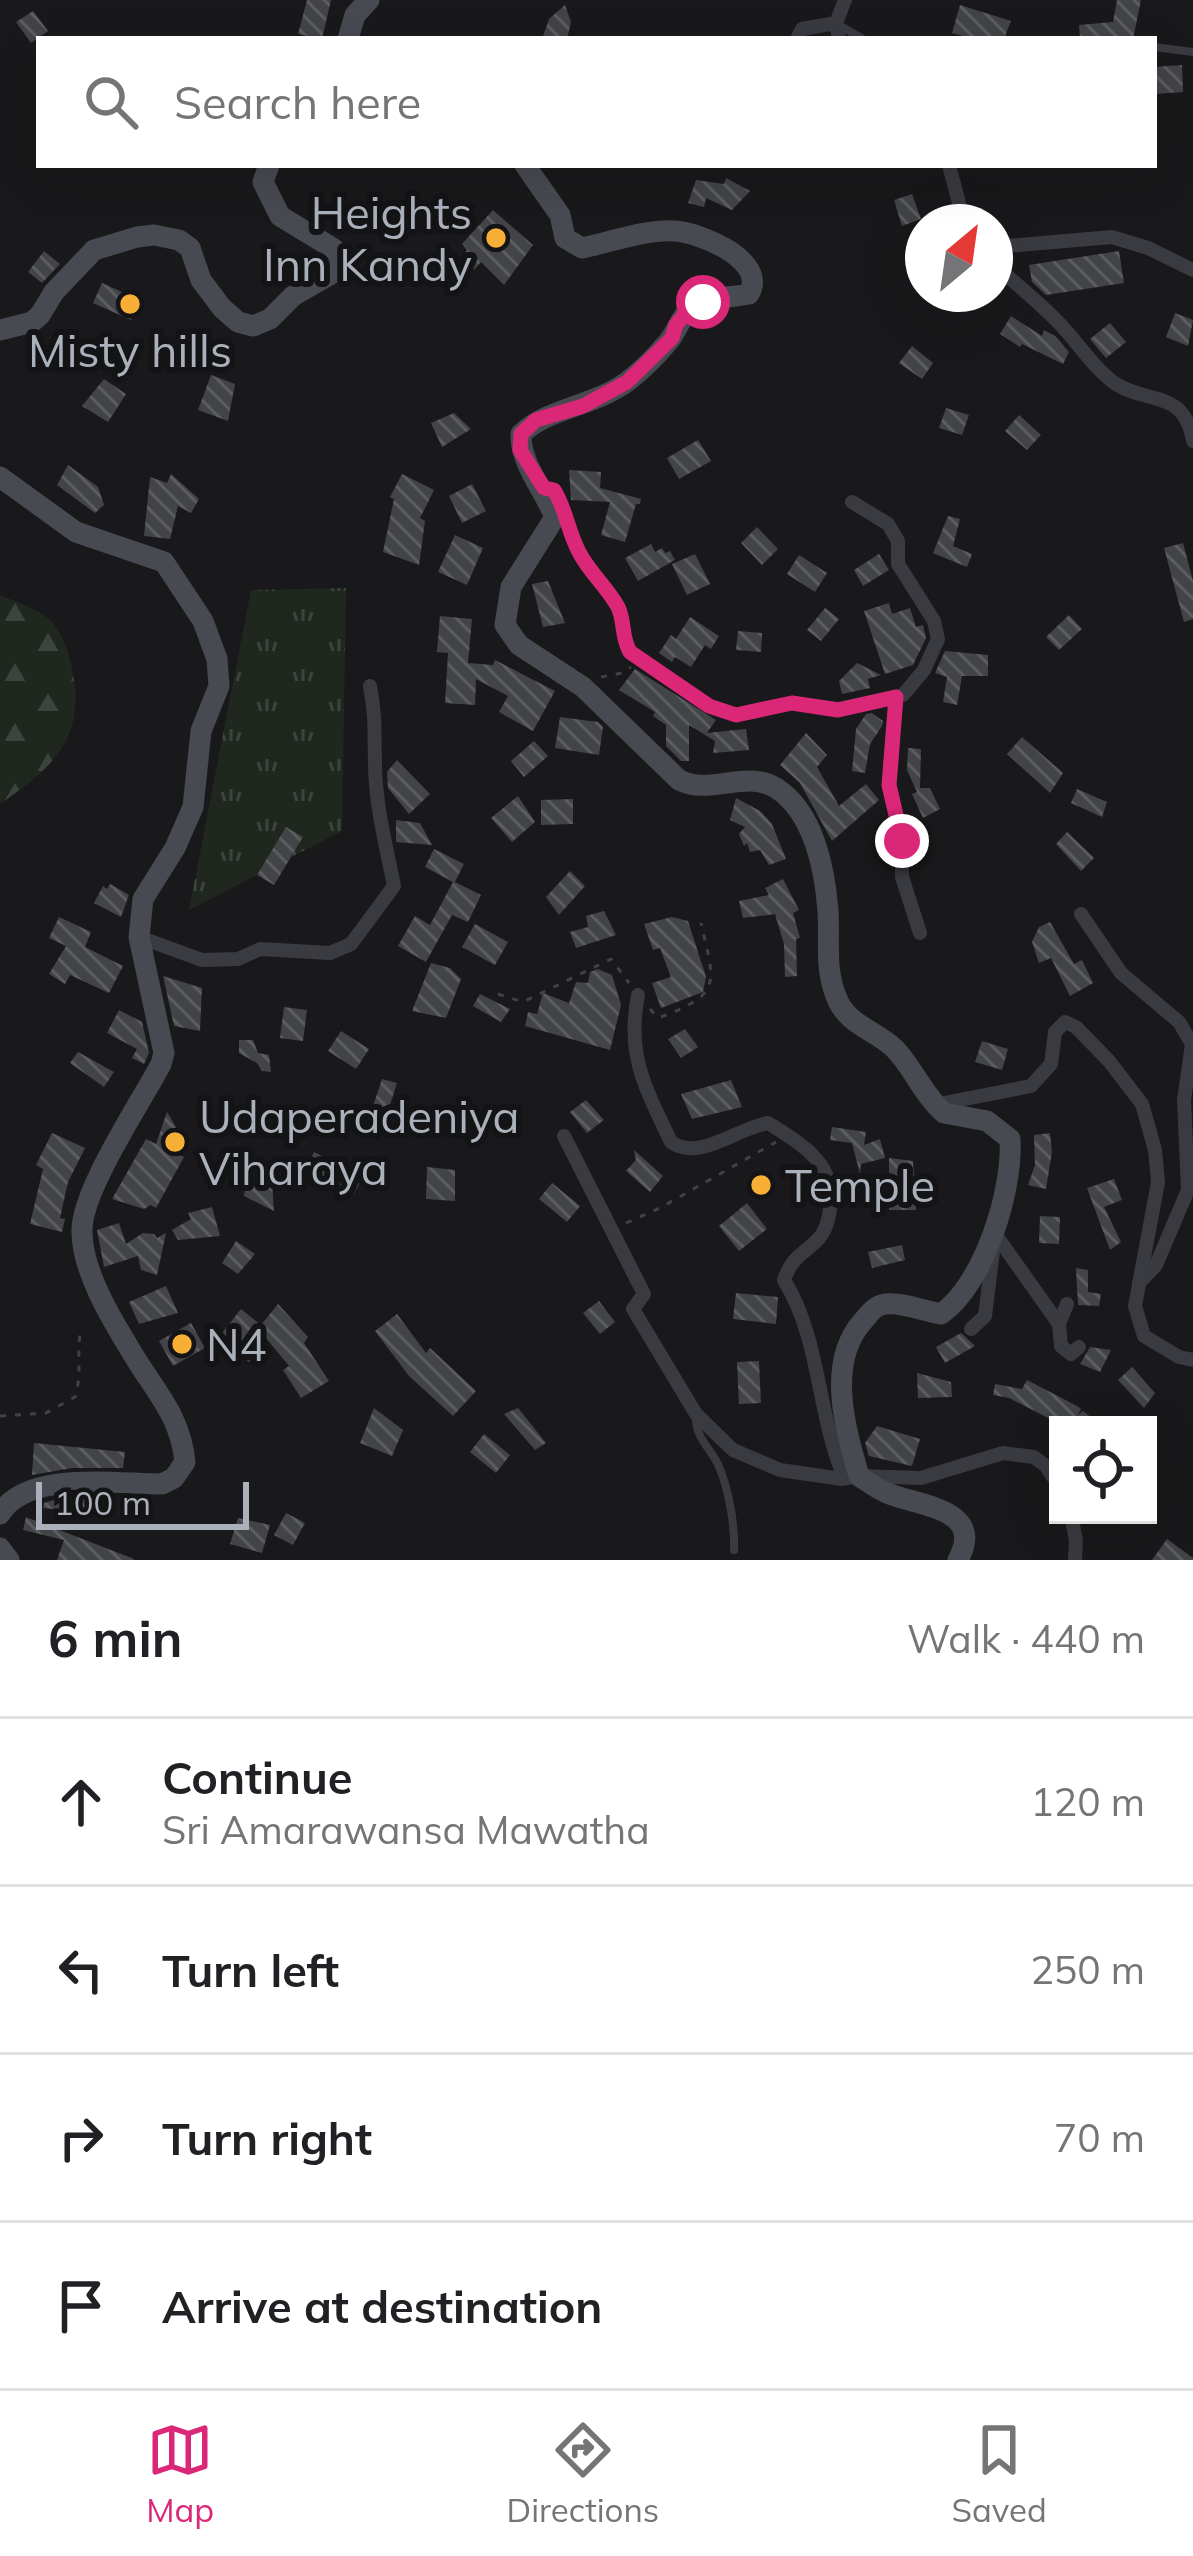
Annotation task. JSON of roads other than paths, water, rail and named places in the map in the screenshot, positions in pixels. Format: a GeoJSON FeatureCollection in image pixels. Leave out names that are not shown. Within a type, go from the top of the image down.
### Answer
{"type":"FeatureCollection","features":[{"type":"Feature","properties":{"kind":"street"},"geometry":{"type":"LineString","coordinates":[[349,36],[355,15],[369,0]]}},
{"type":"Feature","properties":{"kind":"street"},"geometry":{"type":"LineString","coordinates":[[798,36],[802,29],[837,31],[845,0]]}},
{"type":"Feature","properties":{"kind":"street"},"geometry":{"type":"LineString","coordinates":[[0,330],[40,316],[54,292],[94,250],[154,235],[190,248],[201,280],[238,322],[253,326],[270,319],[292,296],[333,273],[337,259],[334,249],[280,216],[263,182],[268,168]]}},
{"type":"Feature","properties":{"kind":"street"},"geometry":{"type":"LineString","coordinates":[[527,168],[560,215],[566,238],[582,248],[672,230],[692,234],[741,260],[754,275],[755,284],[748,294],[689,309],[672,338],[627,382],[583,406],[536,420],[521,434],[520,450],[544,488],[555,518],[512,587],[505,625],[519,646],[583,687],[680,781],[694,788],[744,779],[764,782],[780,790],[801,812],[819,853],[828,911],[826,964],[839,1002],[850,1019],[894,1048],[944,1114],[987,1121],[1010,1139],[986,1316],[971,1328]]}},
{"type":"Feature","properties":{"kind":"street"},"geometry":{"type":"LineString","coordinates":[[950,168],[959,204]]}},
{"type":"Feature","properties":{"kind":"street"},"geometry":{"type":"LineString","coordinates":[[1013,245],[1112,237],[1193,270]]}},
{"type":"Feature","properties":{"kind":"street"},"geometry":{"type":"LineString","coordinates":[[1013,281],[1112,381],[1127,390],[1166,399],[1183,414],[1193,441]]}},
{"type":"Feature","properties":{"kind":"street"},"geometry":{"type":"LineString","coordinates":[[0,477],[76,532],[164,562],[203,621],[218,659],[218,686],[201,731],[193,807],[175,848],[143,898],[139,937],[164,1053],[94,1187],[81,1228],[87,1259],[110,1317],[183,1434],[185,1462],[174,1478],[162,1484],[50,1484],[30,1489],[7,1503],[0,1514]]}},
{"type":"Feature","properties":{"kind":"street"},"geometry":{"type":"LineString","coordinates":[[544,488],[554,490],[581,557],[620,610],[622,639],[630,652],[709,706],[736,715],[792,703],[838,710],[896,697],[924,670],[938,639],[934,621],[898,565],[898,541],[888,524],[852,502]]}},
{"type":"Feature","properties":{"kind":"street"},"geometry":{"type":"LineString","coordinates":[[139,937],[220,962],[260,949],[330,952],[351,944],[394,886],[379,808],[374,757],[377,724],[370,686]]}},
{"type":"Feature","properties":{"kind":"street"},"geometry":{"type":"LineString","coordinates":[[896,697],[889,785],[902,841],[902,877],[920,933]]}},
{"type":"Feature","properties":{"kind":"street"},"geometry":{"type":"LineString","coordinates":[[1081,914],[1121,974],[1179,1022],[1192,1044],[1184,1100],[1188,1190],[1156,1265],[1139,1284]]}},
{"type":"Feature","properties":{"kind":"street"},"geometry":{"type":"LineString","coordinates":[[638,995],[633,1021],[636,1066],[670,1142],[681,1150],[698,1149],[768,1123],[818,1158],[832,1185],[830,1215],[822,1235],[790,1261],[784,1280],[812,1347],[829,1438],[840,1467],[887,1494],[932,1504],[959,1522],[964,1535],[958,1560]]}},
{"type":"Feature","properties":{"kind":"street"},"geometry":{"type":"LineString","coordinates":[[934,1105],[1031,1086],[1051,1064],[1055,1032],[1065,1022],[1076,1027],[1142,1104],[1155,1150],[1158,1182],[1135,1306],[1144,1336],[1193,1360]]}},
{"type":"Feature","properties":{"kind":"street"},"geometry":{"type":"LineString","coordinates":[[564,1136],[632,1263],[644,1294],[633,1309],[696,1414],[733,1450],[780,1470],[842,1479],[859,1475],[920,1478],[1003,1453],[1034,1457],[1049,1470]]}},
{"type":"Feature","properties":{"kind":"street"},"geometry":{"type":"LineString","coordinates":[[994,1232],[1059,1324]]}},
{"type":"Feature","properties":{"kind":"street"},"geometry":{"type":"LineString","coordinates":[[859,1475],[847,1435],[840,1381],[853,1332],[877,1306],[890,1304],[941,1315],[974,1282],[994,1232]]}},
{"type":"Feature","properties":{"kind":"street"},"geometry":{"type":"LineString","coordinates":[[1067,1304],[1059,1324],[1061,1346],[1071,1354],[1079,1348]]}},
{"type":"Feature","properties":{"kind":"street"},"geometry":{"type":"LineString","coordinates":[[1073,1524],[1075,1560]]}},
{"type":"Feature","properties":{"kind":"street"},"geometry":{"type":"LineString","coordinates":[[0,1548],[9,1560]]}},
{"type":"Feature","properties":{"kind":"lane"},"geometry":{"type":"LineString","coordinates":[[1157,46],[1193,52]]}},
{"type":"Feature","properties":{"kind":"lane"},"geometry":{"type":"LineString","coordinates":[[696,1414],[695,1432],[720,1467],[735,1533],[734,1550]]}},
{"type":"Feature","properties":{"kind":"place","name":"Heights Inn Kandy"},"geometry":{"type":"Point","coordinates":[496,238]}},
{"type":"Feature","properties":{"kind":"place","name":"Misty hills"},"geometry":{"type":"Point","coordinates":[130,304]}},
{"type":"Feature","properties":{"kind":"place","name":"Udaperadeniya Viharaya"},"geometry":{"type":"Point","coordinates":[175,1142]}},
{"type":"Feature","properties":{"kind":"place","name":"Temple"},"geometry":{"type":"Point","coordinates":[761,1185]}},
{"type":"Feature","properties":{"kind":"place","name":"N4"},"geometry":{"type":"Point","coordinates":[182,1344]}}]}
